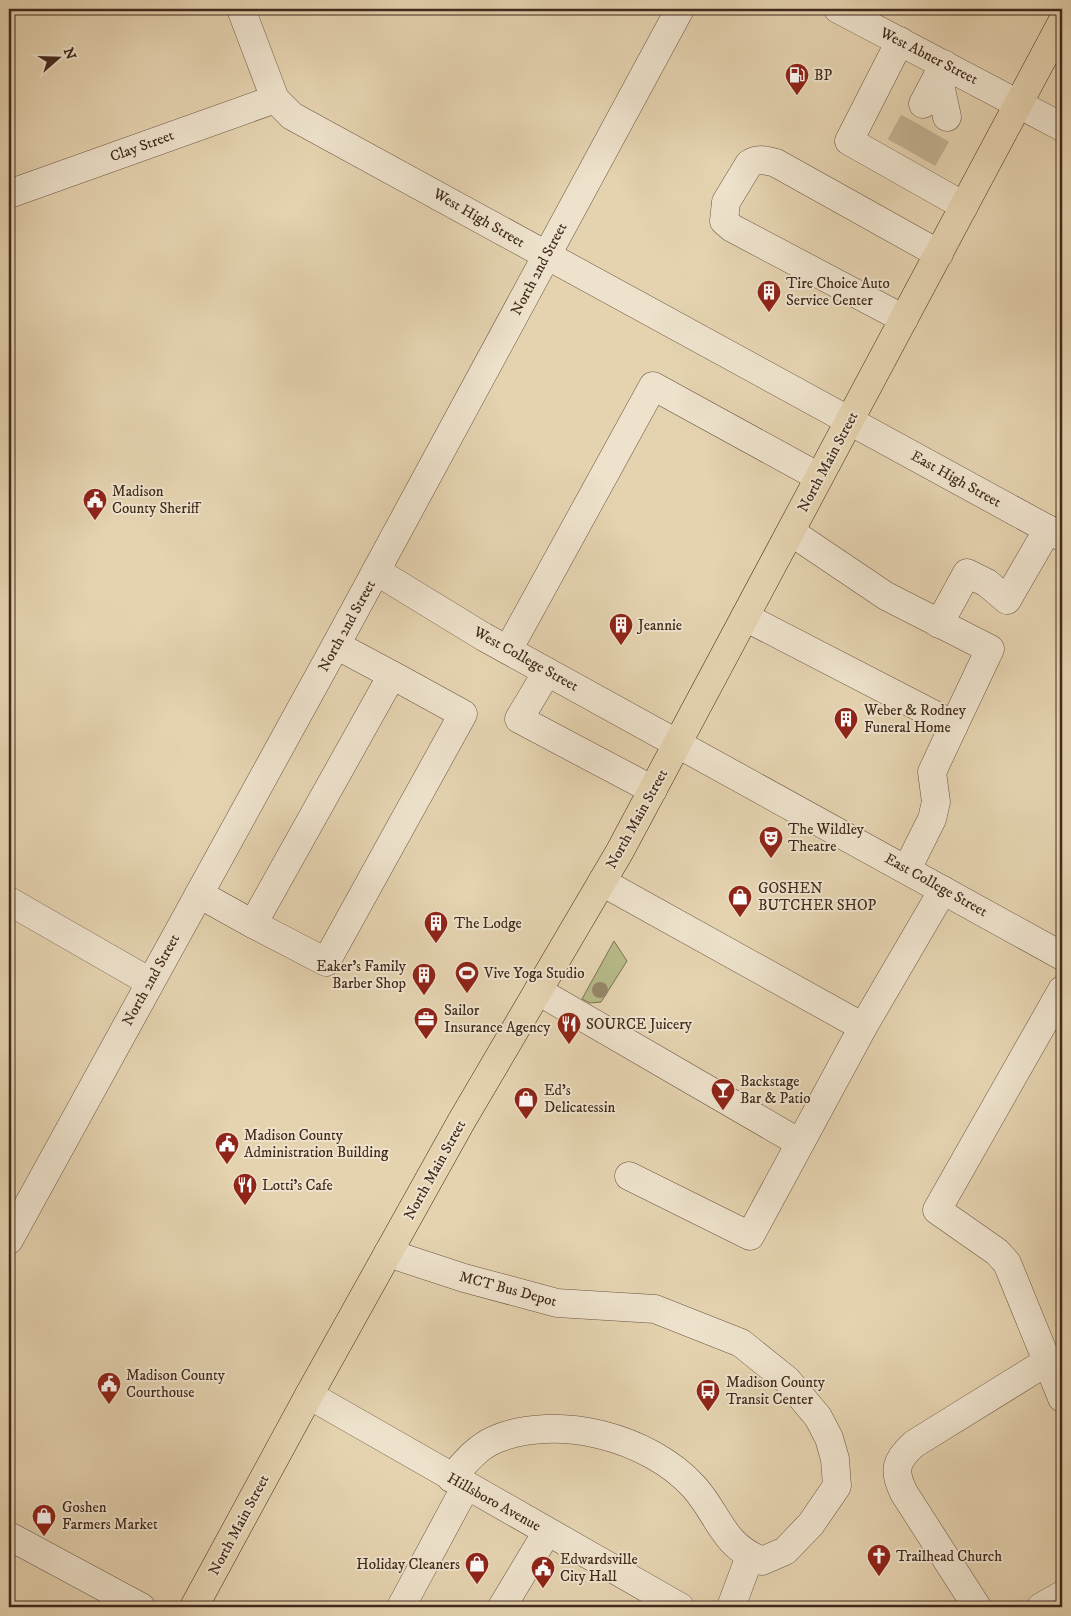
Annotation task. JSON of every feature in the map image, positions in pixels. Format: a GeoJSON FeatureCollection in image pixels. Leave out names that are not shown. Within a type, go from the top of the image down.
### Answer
{"type":"FeatureCollection","features":[{"type":"Feature","properties":{"kind":"main road","name":"North Main Street"},"geometry":{"type":"LineString","coordinates":[[194,1607],[388,1253],[653,790],[1062,22]]}},
{"type":"Feature","properties":{"kind":"street","name":"West High Street"},"geometry":{"type":"LineString","coordinates":[[241,9],[275,99],[292,116],[391,168],[547,256],[850,421]]}},
{"type":"Feature","properties":{"kind":"street","name":"North 2nd Street"},"geometry":{"type":"LineString","coordinates":[[9,1240],[336,645],[680,9]]}},
{"type":"Feature","properties":{"kind":"street","name":"West Abner Street"},"geometry":{"type":"LineString","coordinates":[[838,9],[900,41],[941,69],[1019,103],[1062,126]]}},
{"type":"Feature","properties":{"kind":"street"},"geometry":{"type":"LineString","coordinates":[[900,41],[849,141],[895,155],[918,168],[964,206]]}},
{"type":"Feature","properties":{"kind":"street"},"geometry":{"type":"LineString","coordinates":[[923,104],[941,69]]}},
{"type":"Feature","properties":{"kind":"street"},"geometry":{"type":"LineString","coordinates":[[941,69],[947,117]]}},
{"type":"Feature","properties":{"kind":"street","name":"Clay Street"},"geometry":{"type":"LineString","coordinates":[[9,194],[275,99]]}},
{"type":"Feature","properties":{"kind":"street"},"geometry":{"type":"LineString","coordinates":[[904,319],[732,228],[724,221],[723,214],[726,202],[749,164],[754,160],[776,163],[939,254]]}},
{"type":"Feature","properties":{"kind":"street"},"geometry":{"type":"LineString","coordinates":[[508,650],[653,386],[820,477]]}},
{"type":"Feature","properties":{"kind":"street","name":"East High Street"},"geometry":{"type":"LineString","coordinates":[[850,421],[1055,533]]}},
{"type":"Feature","properties":{"kind":"street"},"geometry":{"type":"LineString","coordinates":[[791,532],[886,596],[990,649],[932,772],[936,802],[932,819],[907,869]]}},
{"type":"Feature","properties":{"kind":"street"},"geometry":{"type":"LineString","coordinates":[[940,624],[967,573],[987,584],[1007,600],[1055,533]]}},
{"type":"Feature","properties":{"kind":"street","name":"West College Street"},"geometry":{"type":"LineString","coordinates":[[376,571],[508,650],[678,742]]}},
{"type":"Feature","properties":{"kind":"street"},"geometry":{"type":"LineString","coordinates":[[745,617],[954,725]]}},
{"type":"Feature","properties":{"kind":"street"},"geometry":{"type":"LineString","coordinates":[[199,894],[326,962],[463,714],[336,645]]}},
{"type":"Feature","properties":{"kind":"street"},"geometry":{"type":"LineString","coordinates":[[548,672],[519,719],[653,790]]}},
{"type":"Feature","properties":{"kind":"street"},"geometry":{"type":"LineString","coordinates":[[253,924],[392,676]]}},
{"type":"Feature","properties":{"kind":"street","name":"East College Street"},"geometry":{"type":"LineString","coordinates":[[678,742],[1062,956]]}},
{"type":"Feature","properties":{"kind":"street"},"geometry":{"type":"LineString","coordinates":[[602,882],[863,1027]]}},
{"type":"Feature","properties":{"kind":"street"},"geometry":{"type":"LineString","coordinates":[[629,1176],[750,1236],[863,1027],[943,890]]}},
{"type":"Feature","properties":{"kind":"street"},"geometry":{"type":"LineString","coordinates":[[9,901],[150,982]]}},
{"type":"Feature","properties":{"kind":"street"},"geometry":{"type":"LineString","coordinates":[[1062,990],[937,1210],[997,1252],[1007,1263],[1062,1398]]}},
{"type":"Feature","properties":{"kind":"street"},"geometry":{"type":"LineString","coordinates":[[538,991],[800,1143]]}},
{"type":"Feature","properties":{"kind":"street","name":"MCT Bus Depot"},"geometry":{"type":"LineString","coordinates":[[388,1253],[464,1278],[558,1304],[655,1309],[741,1343],[787,1380],[818,1417],[829,1438],[836,1459],[837,1486],[811,1524],[785,1551],[762,1561],[750,1556]]}},
{"type":"Feature","properties":{"kind":"street"},"geometry":{"type":"LineString","coordinates":[[977,1607],[904,1493],[897,1479],[898,1463],[914,1444],[1048,1361]]}},
{"type":"Feature","properties":{"kind":"street","name":"Hillsboro Avenue"},"geometry":{"type":"LineString","coordinates":[[309,1395],[673,1605]]}},
{"type":"Feature","properties":{"kind":"street"},"geometry":{"type":"LineString","coordinates":[[401,1607],[472,1454],[494,1440],[535,1430],[583,1431],[636,1445],[667,1463],[695,1487],[732,1543],[750,1556],[731,1607]]}},
{"type":"Feature","properties":{"kind":"street"},"geometry":{"type":"LineString","coordinates":[[502,1607],[547,1532]]}},
{"type":"Feature","properties":{"kind":"street"},"geometry":{"type":"LineString","coordinates":[[9,1536],[141,1607]]}},
{"type":"Feature","properties":{"kind":"street"},"geometry":{"type":"LineString","coordinates":[[1041,1607],[1062,1595]]}},
{"type":"Feature","properties":{"kind":"green space"},"geometry":{"type":"Polygon","coordinates":[[[614,941],[627,961],[601,1002],[590,1003],[582,999],[614,941]]]}},
{"type":"Feature","properties":{"kind":"tunnel"},"geometry":{"type":"LineString","coordinates":[[900,146],[923,104]]}},
{"type":"Feature","properties":{"kind":"tunnel"},"geometry":{"type":"LineString","coordinates":[[923,159],[947,117]]}},
{"type":"Feature","properties":{"kind":"place","name":"BP"},"geometry":{"type":"Point","coordinates":[797,96]}},
{"type":"Feature","properties":{"kind":"place","name":"Tire Choice Auto Service Center"},"geometry":{"type":"Point","coordinates":[769,313]}},
{"type":"Feature","properties":{"kind":"place","name":"Madison County Sheriff"},"geometry":{"type":"Point","coordinates":[95,521]}},
{"type":"Feature","properties":{"kind":"place","name":"Jeannie"},"geometry":{"type":"Point","coordinates":[621,646]}},
{"type":"Feature","properties":{"kind":"place","name":"Weber & Rodney Funeral Home"},"geometry":{"type":"Point","coordinates":[846,740]}},
{"type":"Feature","properties":{"kind":"place","name":"The Wildley Theatre"},"geometry":{"type":"Point","coordinates":[771,859]}},
{"type":"Feature","properties":{"kind":"place","name":"GOSHEN BUTCHER SHOP"},"geometry":{"type":"Point","coordinates":[740,918]}},
{"type":"Feature","properties":{"kind":"place","name":"The Lodge"},"geometry":{"type":"Point","coordinates":[436,944]}},
{"type":"Feature","properties":{"kind":"place","name":"Vive Yoga Studio"},"geometry":{"type":"Point","coordinates":[467,994]}},
{"type":"Feature","properties":{"kind":"place","name":"Eaker's Family Barber Shop"},"geometry":{"type":"Point","coordinates":[424,996]}},
{"type":"Feature","properties":{"kind":"place","name":"Sailor Insurance Agency"},"geometry":{"type":"Point","coordinates":[426,1040]}},
{"type":"Feature","properties":{"kind":"place","name":"SOURCE Juicery"},"geometry":{"type":"Point","coordinates":[569,1045]}},
{"type":"Feature","properties":{"kind":"place","name":"Backstage Bar & Patio"},"geometry":{"type":"Point","coordinates":[723,1111]}},
{"type":"Feature","properties":{"kind":"place","name":"Ed's Delicatessin"},"geometry":{"type":"Point","coordinates":[526,1120]}},
{"type":"Feature","properties":{"kind":"place","name":"Madison County Administration Building"},"geometry":{"type":"Point","coordinates":[227,1165]}},
{"type":"Feature","properties":{"kind":"place","name":"Lotti's Cafe"},"geometry":{"type":"Point","coordinates":[245,1206]}},
{"type":"Feature","properties":{"kind":"place","name":"Madison County Courthouse"},"geometry":{"type":"Point","coordinates":[109,1405]}},
{"type":"Feature","properties":{"kind":"place","name":"Madison County Transit Center"},"geometry":{"type":"Point","coordinates":[708,1412]}},
{"type":"Feature","properties":{"kind":"place","name":"Goshen Farmers Market"},"geometry":{"type":"Point","coordinates":[44,1537]}},
{"type":"Feature","properties":{"kind":"place","name":"Trailhead Church"},"geometry":{"type":"Point","coordinates":[879,1577]}},
{"type":"Feature","properties":{"kind":"place","name":"Holiday Cleaners"},"geometry":{"type":"Point","coordinates":[477,1585]}},
{"type":"Feature","properties":{"kind":"place","name":"Edwardsville City Hall"},"geometry":{"type":"Point","coordinates":[543,1589]}}]}
